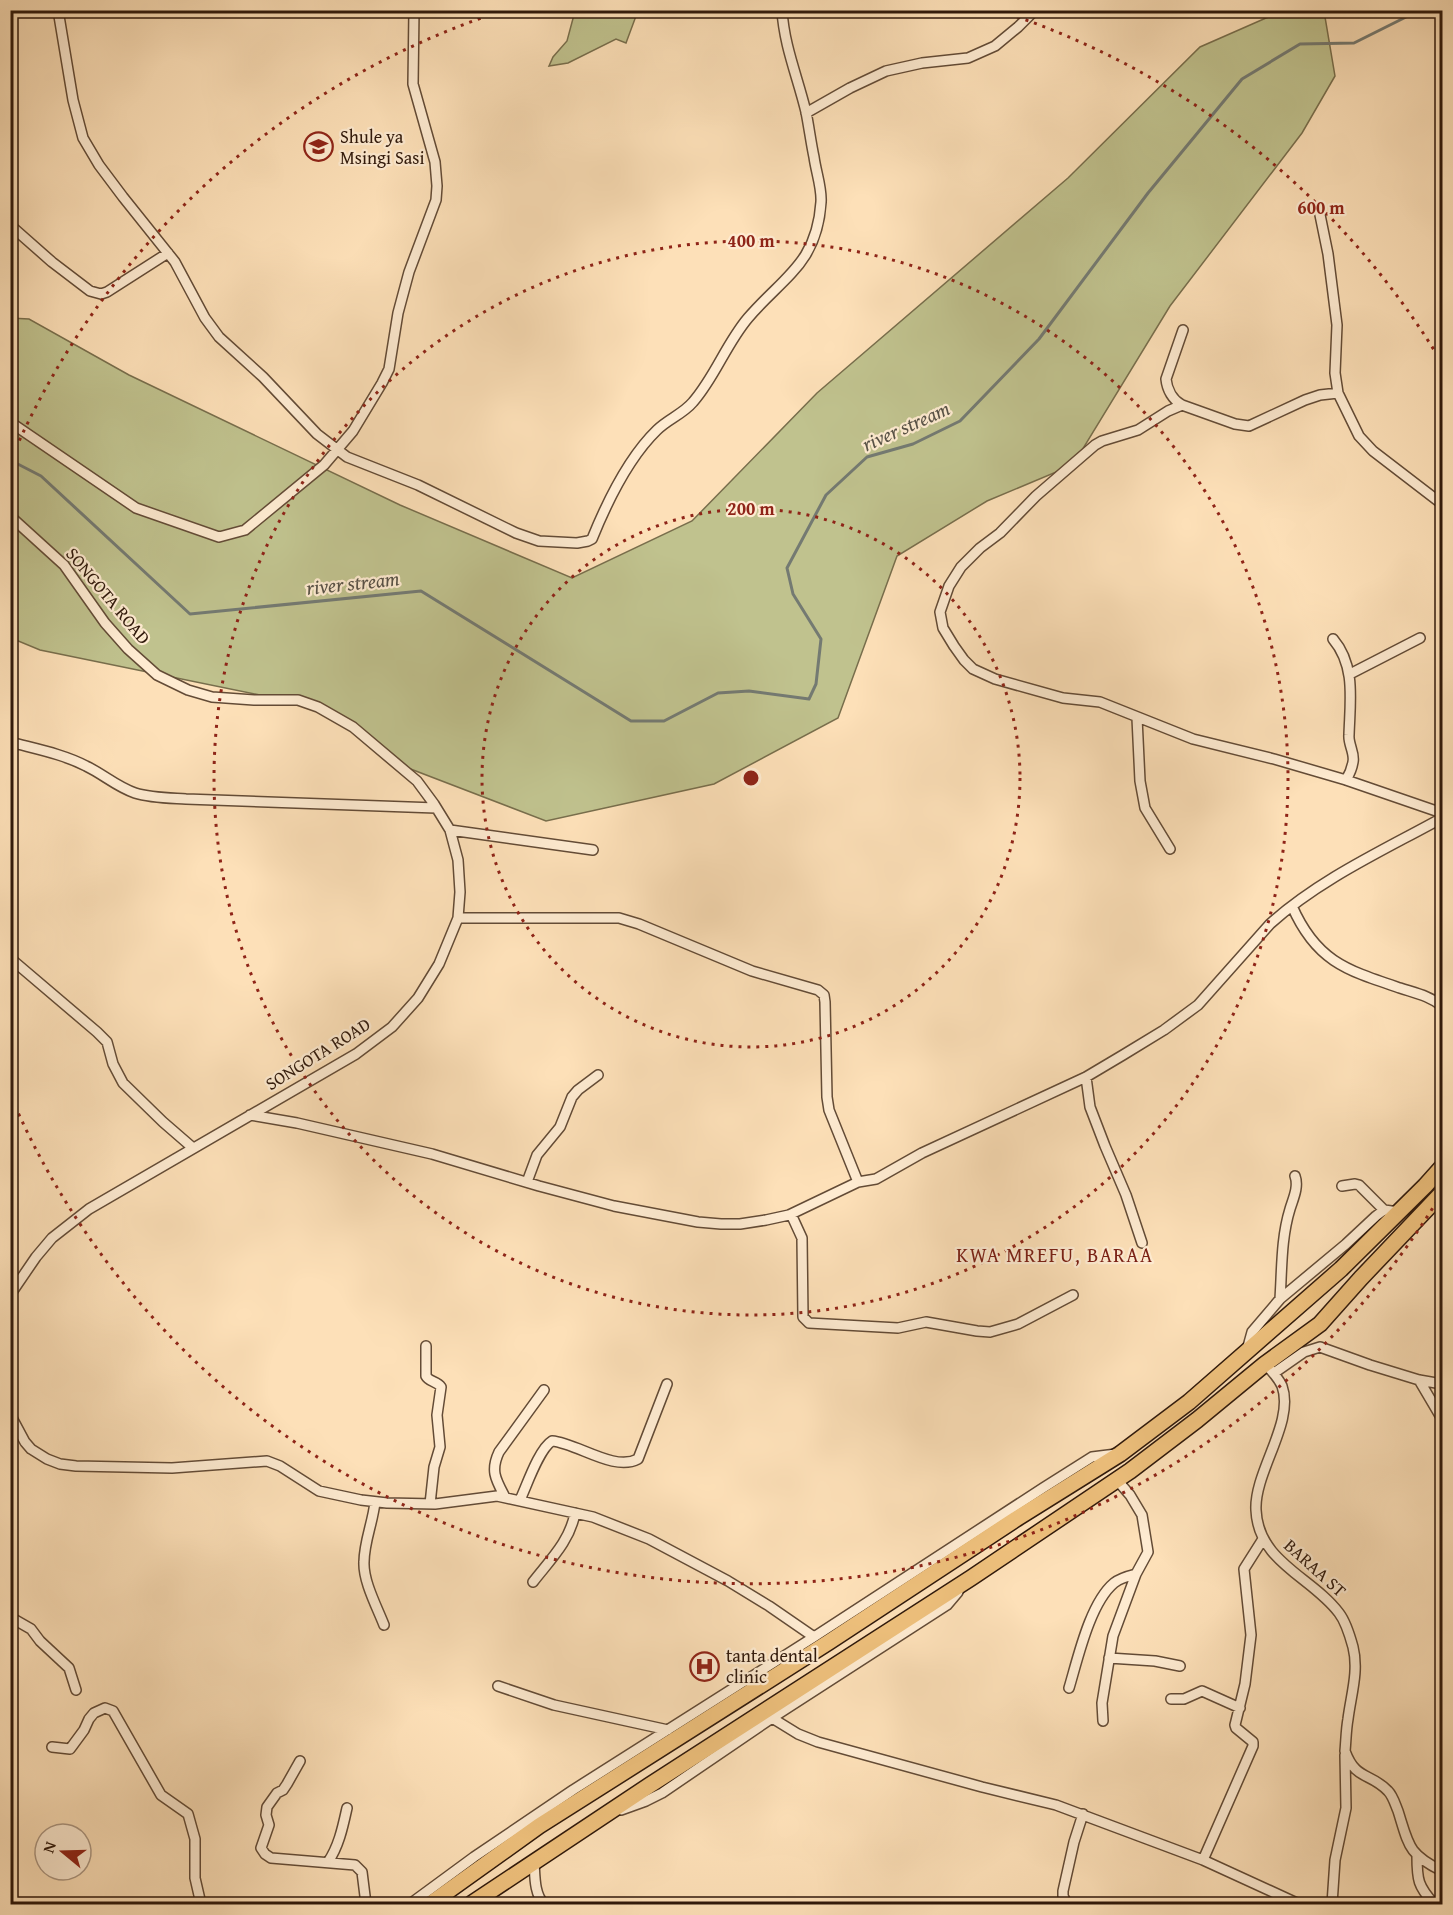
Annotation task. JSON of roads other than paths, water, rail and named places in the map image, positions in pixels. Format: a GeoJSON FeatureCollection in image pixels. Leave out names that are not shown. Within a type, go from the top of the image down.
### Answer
{"type":"FeatureCollection","features":[{"type":"Feature","properties":{"kind":"highway"},"geometry":{"type":"LineString","coordinates":[[430,1905],[538,1826],[1120,1454],[1189,1402],[1341,1269],[1392,1211],[1443,1167]]}},
{"type":"Feature","properties":{"kind":"highway"},"geometry":{"type":"LineString","coordinates":[[483,1902],[534,1862],[971,1578],[1116,1480],[1270,1369],[1320,1324],[1443,1193]]}},
{"type":"Feature","properties":{"kind":"highway"},"geometry":{"type":"LineString","coordinates":[[1016,1519],[1027,1540]]}},
{"type":"Feature","properties":{"kind":"highway"},"geometry":{"type":"LineString","coordinates":[[959,1557],[971,1578]]}},
{"type":"Feature","properties":{"kind":"street"},"geometry":{"type":"LineString","coordinates":[[58,10],[73,100],[83,138],[99,165],[175,262],[204,318],[219,337],[263,377],[317,434],[347,457],[418,484],[524,536],[549,543],[577,543],[590,540],[604,509],[642,448],[659,428],[683,412],[693,402],[732,339],[748,318],[797,268],[810,248],[817,226],[821,196],[806,113],[786,39],[782,10]]}},
{"type":"Feature","properties":{"kind":"street"},"geometry":{"type":"LineString","coordinates":[[10,422],[136,508],[219,537],[245,530],[308,480],[337,450],[363,416],[389,369],[398,313],[415,254],[436,200],[435,162],[413,84],[414,10]]}},
{"type":"Feature","properties":{"kind":"street"},"geometry":{"type":"LineString","coordinates":[[806,113],[886,71],[922,63],[968,58],[994,46],[1035,10]]}},
{"type":"Feature","properties":{"kind":"street"},"geometry":{"type":"LineString","coordinates":[[1319,210],[1328,254],[1337,325],[1335,373],[1338,393],[1359,436],[1373,451],[1443,504]]}},
{"type":"Feature","properties":{"kind":"street"},"geometry":{"type":"LineString","coordinates":[[10,225],[81,285],[98,294],[107,292],[168,253]]}},
{"type":"Feature","properties":{"kind":"street"},"geometry":{"type":"LineString","coordinates":[[1183,330],[1166,379],[1173,398],[1182,405],[1235,424],[1249,426],[1305,400],[1338,393]]}},
{"type":"Feature","properties":{"kind":"street"},"geometry":{"type":"LineString","coordinates":[[1182,405],[1138,430],[1102,441],[1036,496],[1000,533],[980,548],[961,567],[950,586],[940,612],[943,628],[948,637],[973,669],[995,679],[1024,689],[1063,698],[1100,702],[1193,739],[1346,780],[1443,813]]}},
{"type":"Feature","properties":{"kind":"street","name":"SONGOTA ROAD"},"geometry":{"type":"LineString","coordinates":[[10,516],[64,565],[105,622],[128,649],[157,675],[188,690],[212,697],[298,700],[318,707],[353,727],[417,781],[436,808],[450,830],[458,860],[460,892],[458,918],[439,964],[418,998],[392,1027],[356,1054],[89,1209],[52,1238],[10,1295]]}},
{"type":"Feature","properties":{"kind":"street"},"geometry":{"type":"LineString","coordinates":[[1350,674],[1420,638]]}},
{"type":"Feature","properties":{"kind":"street"},"geometry":{"type":"LineString","coordinates":[[1333,639],[1343,652],[1350,674],[1349,738],[1354,759],[1346,780]]}},
{"type":"Feature","properties":{"kind":"street"},"geometry":{"type":"LineString","coordinates":[[1137,718],[1140,781],[1145,808],[1170,849]]}},
{"type":"Feature","properties":{"kind":"street"},"geometry":{"type":"LineString","coordinates":[[10,742],[73,760],[121,787],[150,796],[436,808]]}},
{"type":"Feature","properties":{"kind":"street"},"geometry":{"type":"LineString","coordinates":[[250,1115],[297,1123],[432,1154],[614,1206],[698,1222],[740,1224],[791,1214],[858,1182],[876,1179],[922,1153],[1086,1077],[1164,1030],[1184,1017],[1229,972],[1270,924],[1292,906],[1320,886],[1443,818]]}},
{"type":"Feature","properties":{"kind":"street"},"geometry":{"type":"LineString","coordinates":[[450,830],[593,850]]}},
{"type":"Feature","properties":{"kind":"street"},"geometry":{"type":"LineString","coordinates":[[1292,906],[1308,937],[1326,957],[1363,975],[1427,997],[1443,1006]]}},
{"type":"Feature","properties":{"kind":"street"},"geometry":{"type":"LineString","coordinates":[[458,918],[619,918],[639,924],[752,971],[818,990],[824,994],[825,1002],[829,1110],[858,1182]]}},
{"type":"Feature","properties":{"kind":"street"},"geometry":{"type":"LineString","coordinates":[[10,958],[107,1042],[113,1064],[123,1083],[193,1148]]}},
{"type":"Feature","properties":{"kind":"street"},"geometry":{"type":"LineString","coordinates":[[527,1182],[537,1155],[560,1127],[572,1097],[598,1075]]}},
{"type":"Feature","properties":{"kind":"street"},"geometry":{"type":"LineString","coordinates":[[1086,1077],[1090,1107],[1126,1196],[1142,1243]]}},
{"type":"Feature","properties":{"kind":"street"},"geometry":{"type":"LineString","coordinates":[[1280,1299],[1284,1243],[1287,1219],[1297,1181],[1295,1176]]}},
{"type":"Feature","properties":{"kind":"street"},"geometry":{"type":"LineString","coordinates":[[1342,1186],[1359,1185],[1392,1211]]}},
{"type":"Feature","properties":{"kind":"street"},"geometry":{"type":"LineString","coordinates":[[1247,1352],[1252,1332],[1280,1299],[1376,1216],[1392,1211]]}},
{"type":"Feature","properties":{"kind":"street"},"geometry":{"type":"LineString","coordinates":[[791,1214],[802,1238],[803,1317],[809,1323],[898,1328],[926,1322],[990,1332],[1018,1324],[1073,1295]]}},
{"type":"Feature","properties":{"kind":"street"},"geometry":{"type":"LineString","coordinates":[[426,1346],[426,1376],[428,1380],[441,1387],[437,1416],[440,1447],[434,1467],[430,1504]]}},
{"type":"Feature","properties":{"kind":"street"},"geometry":{"type":"LineString","coordinates":[[1270,1369],[1304,1352],[1320,1347],[1419,1380],[1443,1384]]}},
{"type":"Feature","properties":{"kind":"street","name":"BARAA ST"},"geometry":{"type":"LineString","coordinates":[[1270,1369],[1281,1384],[1284,1406],[1281,1423],[1260,1484],[1256,1509],[1263,1539],[1278,1560],[1333,1606],[1345,1623],[1355,1659],[1345,1751],[1347,1808],[1335,1860],[1332,1905]]}},
{"type":"Feature","properties":{"kind":"street"},"geometry":{"type":"LineString","coordinates":[[1419,1380],[1443,1419]]}},
{"type":"Feature","properties":{"kind":"street"},"geometry":{"type":"LineString","coordinates":[[520,1500],[540,1455],[552,1441],[610,1460],[631,1462],[638,1459],[667,1384]]}},
{"type":"Feature","properties":{"kind":"street"},"geometry":{"type":"LineString","coordinates":[[505,1497],[494,1471],[495,1460],[544,1390]]}},
{"type":"Feature","properties":{"kind":"street"},"geometry":{"type":"LineString","coordinates":[[10,1414],[25,1443],[31,1449],[38,1455],[60,1464],[172,1468],[267,1461],[280,1466],[319,1491],[375,1502],[430,1504],[482,1497],[505,1497],[593,1517],[649,1539],[736,1586],[814,1637]]}},
{"type":"Feature","properties":{"kind":"street"},"geometry":{"type":"LineString","coordinates":[[410,1905],[474,1857],[573,1790],[1092,1456],[1120,1454]]}},
{"type":"Feature","properties":{"kind":"street"},"geometry":{"type":"LineString","coordinates":[[1103,1721],[1102,1703],[1113,1636],[1136,1574],[1148,1552],[1143,1521],[1138,1507],[1116,1480]]}},
{"type":"Feature","properties":{"kind":"street"},"geometry":{"type":"LineString","coordinates":[[375,1502],[364,1568],[384,1625]]}},
{"type":"Feature","properties":{"kind":"street"},"geometry":{"type":"LineString","coordinates":[[533,1582],[566,1540],[571,1531],[575,1513]]}},
{"type":"Feature","properties":{"kind":"street"},"geometry":{"type":"LineString","coordinates":[[1203,1860],[1253,1746],[1253,1742],[1236,1728],[1251,1635],[1244,1569],[1263,1539]]}},
{"type":"Feature","properties":{"kind":"street"},"geometry":{"type":"LineString","coordinates":[[1069,1688],[1091,1621],[1107,1590],[1120,1579],[1136,1574]]}},
{"type":"Feature","properties":{"kind":"street"},"geometry":{"type":"LineString","coordinates":[[607,1814],[662,1793],[772,1718],[947,1605],[971,1578]]}},
{"type":"Feature","properties":{"kind":"street"},"geometry":{"type":"LineString","coordinates":[[10,1617],[31,1629],[40,1641],[69,1668],[76,1690]]}},
{"type":"Feature","properties":{"kind":"street"},"geometry":{"type":"LineString","coordinates":[[1109,1658],[1155,1661],[1180,1666]]}},
{"type":"Feature","properties":{"kind":"street"},"geometry":{"type":"LineString","coordinates":[[498,1686],[554,1705],[668,1730]]}},
{"type":"Feature","properties":{"kind":"street"},"geometry":{"type":"LineString","coordinates":[[1171,1699],[1184,1699],[1202,1691],[1240,1708]]}},
{"type":"Feature","properties":{"kind":"street"},"geometry":{"type":"LineString","coordinates":[[52,1747],[70,1749],[94,1713],[105,1708],[113,1711],[161,1795],[188,1814],[195,1839],[195,1878],[201,1905]]}},
{"type":"Feature","properties":{"kind":"street"},"geometry":{"type":"LineString","coordinates":[[772,1718],[798,1734],[818,1742],[982,1787],[1031,1798],[1083,1814],[1203,1860],[1299,1905]]}},
{"type":"Feature","properties":{"kind":"street"},"geometry":{"type":"LineString","coordinates":[[1345,1751],[1353,1768],[1390,1792],[1408,1842],[1417,1856],[1443,1871]]}},
{"type":"Feature","properties":{"kind":"street"},"geometry":{"type":"LineString","coordinates":[[300,1761],[283,1790],[277,1793],[267,1807],[266,1815],[269,1825],[261,1848],[272,1858],[352,1863],[360,1868],[366,1905]]}},
{"type":"Feature","properties":{"kind":"street"},"geometry":{"type":"LineString","coordinates":[[328,1862],[343,1829],[346,1808]]}},
{"type":"Feature","properties":{"kind":"street"},"geometry":{"type":"LineString","coordinates":[[1067,1905],[1063,1891],[1083,1814]]}},
{"type":"Feature","properties":{"kind":"street"},"geometry":{"type":"LineString","coordinates":[[1417,1856],[1417,1877],[1434,1905]]}},
{"type":"Feature","properties":{"kind":"street"},"geometry":{"type":"LineString","coordinates":[[534,1862],[537,1891],[542,1904]]}},
{"type":"Feature","properties":{"kind":"waterway","name":"river stream"},"geometry":{"type":"LineString","coordinates":[[10,460],[41,476],[190,614],[421,591],[631,721],[664,721],[718,693],[749,691],[809,699],[816,684],[821,639],[793,594],[787,568],[826,495],[867,457],[913,444],[960,421],[1039,339],[1148,193],[1242,79],[1300,44],[1354,43],[1420,10]]}},
{"type":"Feature","properties":{"kind":"place","name":"Shule ya Msingi Sasi"},"geometry":{"type":"Point","coordinates":[319,147]}},
{"type":"Feature","properties":{"kind":"place","name":"tanta dental clinic"},"geometry":{"type":"Point","coordinates":[705,1666]}},
{"type":"Feature","properties":{"kind":"district","name":"KWA MREFU, BARAA"},"geometry":{"type":"Point","coordinates":[1055,1255]}}]}
